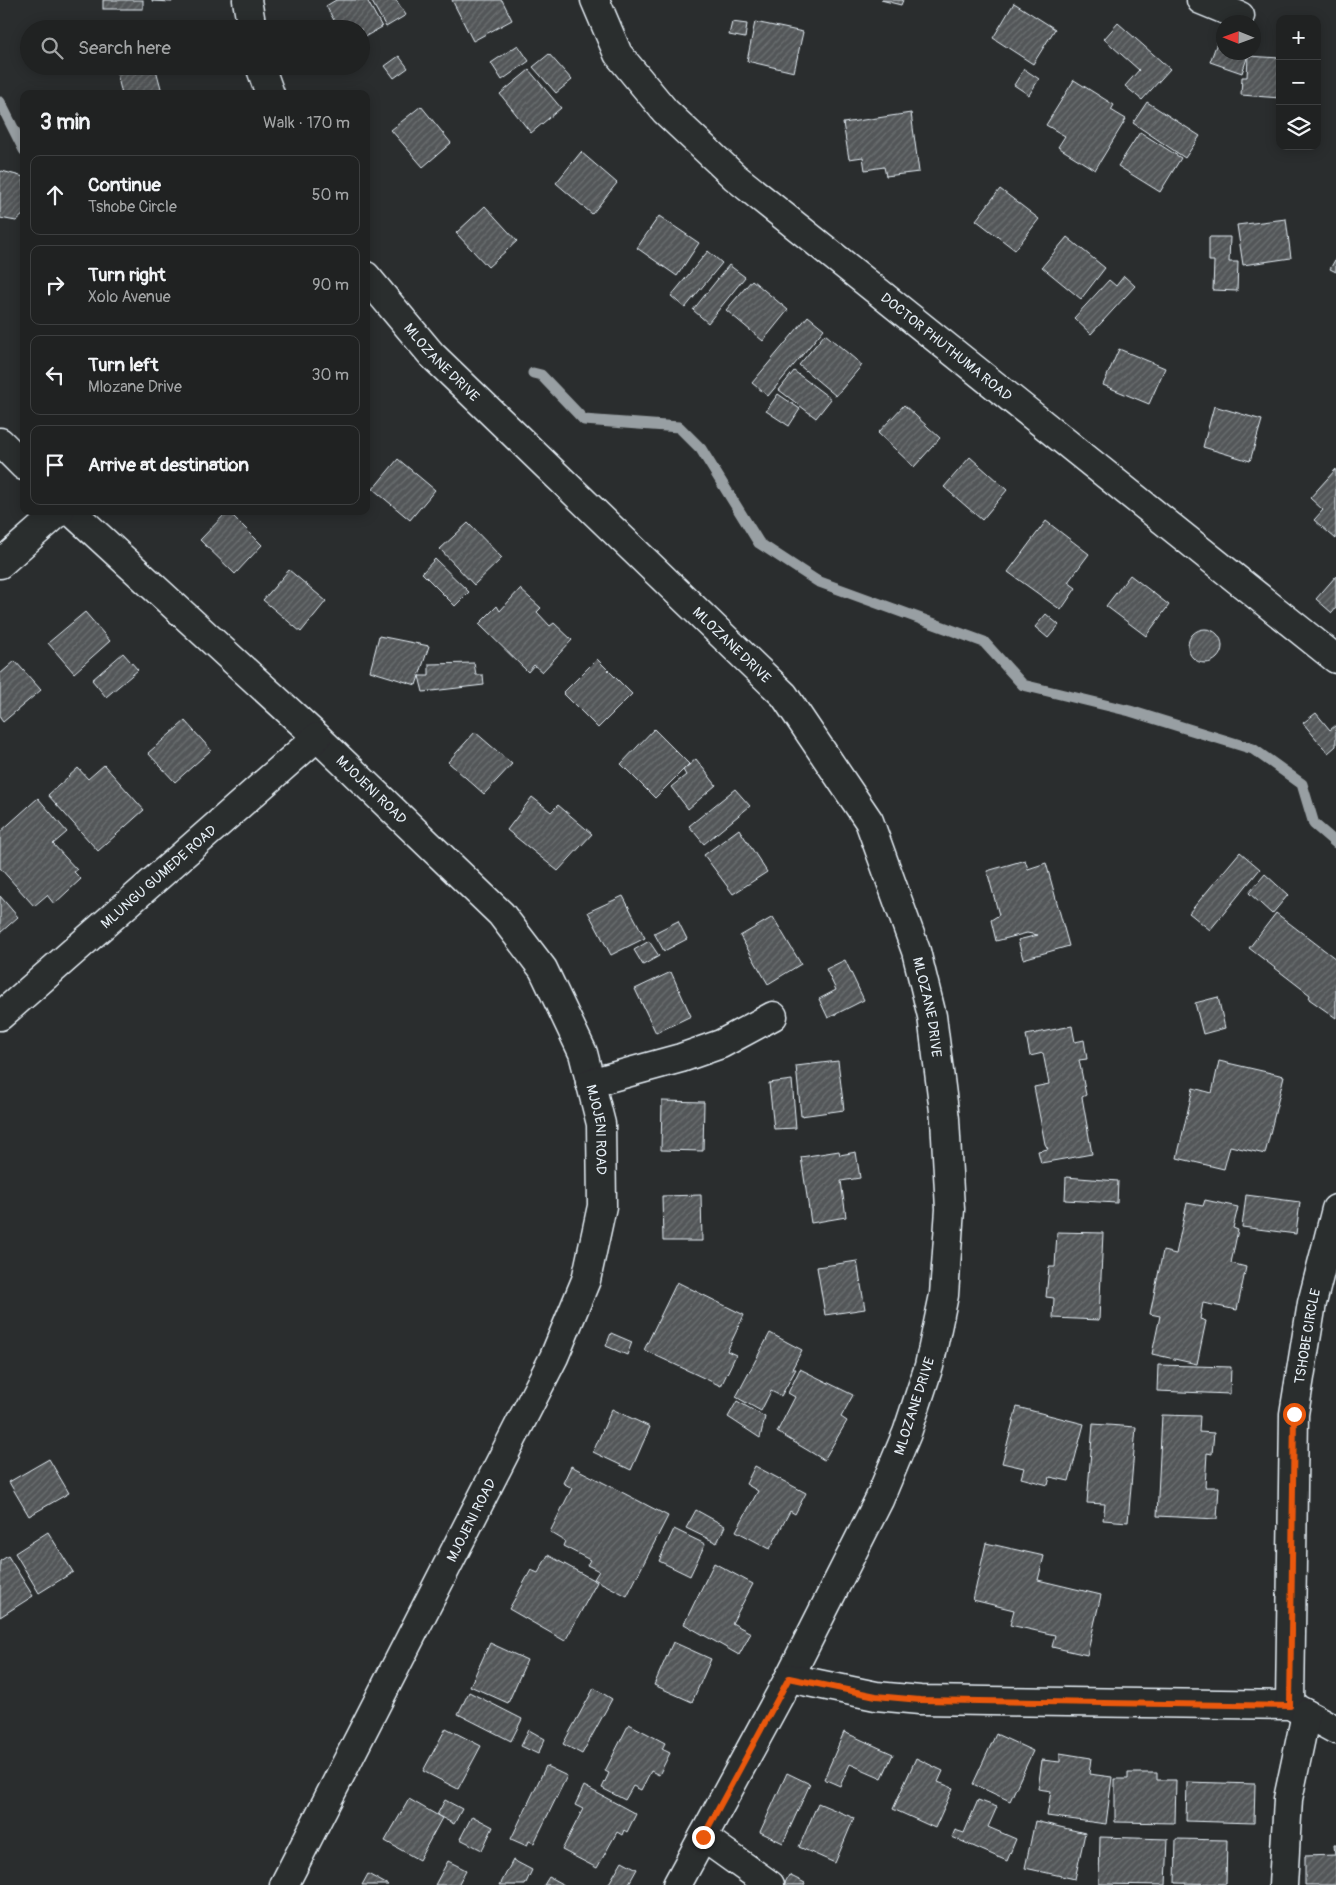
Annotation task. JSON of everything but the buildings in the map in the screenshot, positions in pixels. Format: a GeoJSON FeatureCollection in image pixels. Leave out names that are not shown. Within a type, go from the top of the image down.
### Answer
{"type":"FeatureCollection","features":[{"type":"Feature","properties":{"kind":"street"},"geometry":{"type":"LineString","coordinates":[[247,0],[250,20]]}},
{"type":"Feature","properties":{"kind":"street","name":"DOCTOR PHUTHUMA ROAD"},"geometry":{"type":"LineString","coordinates":[[594,0],[618,54],[665,111],[736,177],[1336,659]]}},
{"type":"Feature","properties":{"kind":"street"},"geometry":{"type":"LineString","coordinates":[[1201,0],[1238,15]]}},
{"type":"Feature","properties":{"kind":"street"},"geometry":{"type":"LineString","coordinates":[[263,75],[269,90]]}},
{"type":"Feature","properties":{"kind":"street","name":"MLOZANE DRIVE"},"geometry":{"type":"LineString","coordinates":[[370,281],[432,355],[784,695],[869,821],[916,951],[932,1016],[945,1119],[950,1210],[944,1294],[929,1366],[907,1433],[879,1500],[789,1678],[678,1885]]}},
{"type":"Feature","properties":{"kind":"street"},"geometry":{"type":"LineString","coordinates":[[0,442],[20,462]]}},
{"type":"Feature","properties":{"kind":"street"},"geometry":{"type":"LineString","coordinates":[[0,564],[55,515]]}},
{"type":"Feature","properties":{"kind":"street","name":"MJOJENI ROAD"},"geometry":{"type":"LineString","coordinates":[[75,515],[317,737],[501,914],[543,969],[583,1053],[602,1124],[602,1206],[586,1280],[554,1357],[284,1885]]}},
{"type":"Feature","properties":{"kind":"street","name":"MLUNGU GUMEDE ROAD"},"geometry":{"type":"LineString","coordinates":[[0,1016],[317,737]]}},
{"type":"Feature","properties":{"kind":"street"},"geometry":{"type":"LineString","coordinates":[[590,1083],[681,1058],[721,1044],[773,1016]]}},
{"type":"Feature","properties":{"kind":"street","name":"TSHOBE CIRCLE"},"geometry":{"type":"LineString","coordinates":[[1283,1885],[1288,1799],[1298,1710],[1294,1414],[1312,1303],[1336,1209]]}},
{"type":"Feature","properties":{"kind":"street"},"geometry":{"type":"LineString","coordinates":[[789,1678],[876,1696],[920,1700],[1298,1710],[1336,1730]]}},
{"type":"Feature","properties":{"kind":"street"},"geometry":{"type":"LineString","coordinates":[[703,1837],[770,1885]]}},
{"type":"Feature","properties":{"kind":"waterway"},"geometry":{"type":"LineString","coordinates":[[0,102],[20,142]]}},
{"type":"Feature","properties":{"kind":"waterway"},"geometry":{"type":"LineString","coordinates":[[533,373],[541,375],[584,420],[679,427],[701,449],[759,543],[817,581],[984,642],[1023,685],[1130,711],[1253,749],[1302,784],[1314,824],[1336,843]]}},
{"type":"Feature","properties":{"kind":"route"},"geometry":{"type":"LineString","coordinates":[[703,1837],[789,1678],[876,1696],[920,1700],[1290,1706],[1294,1414]]}}]}
